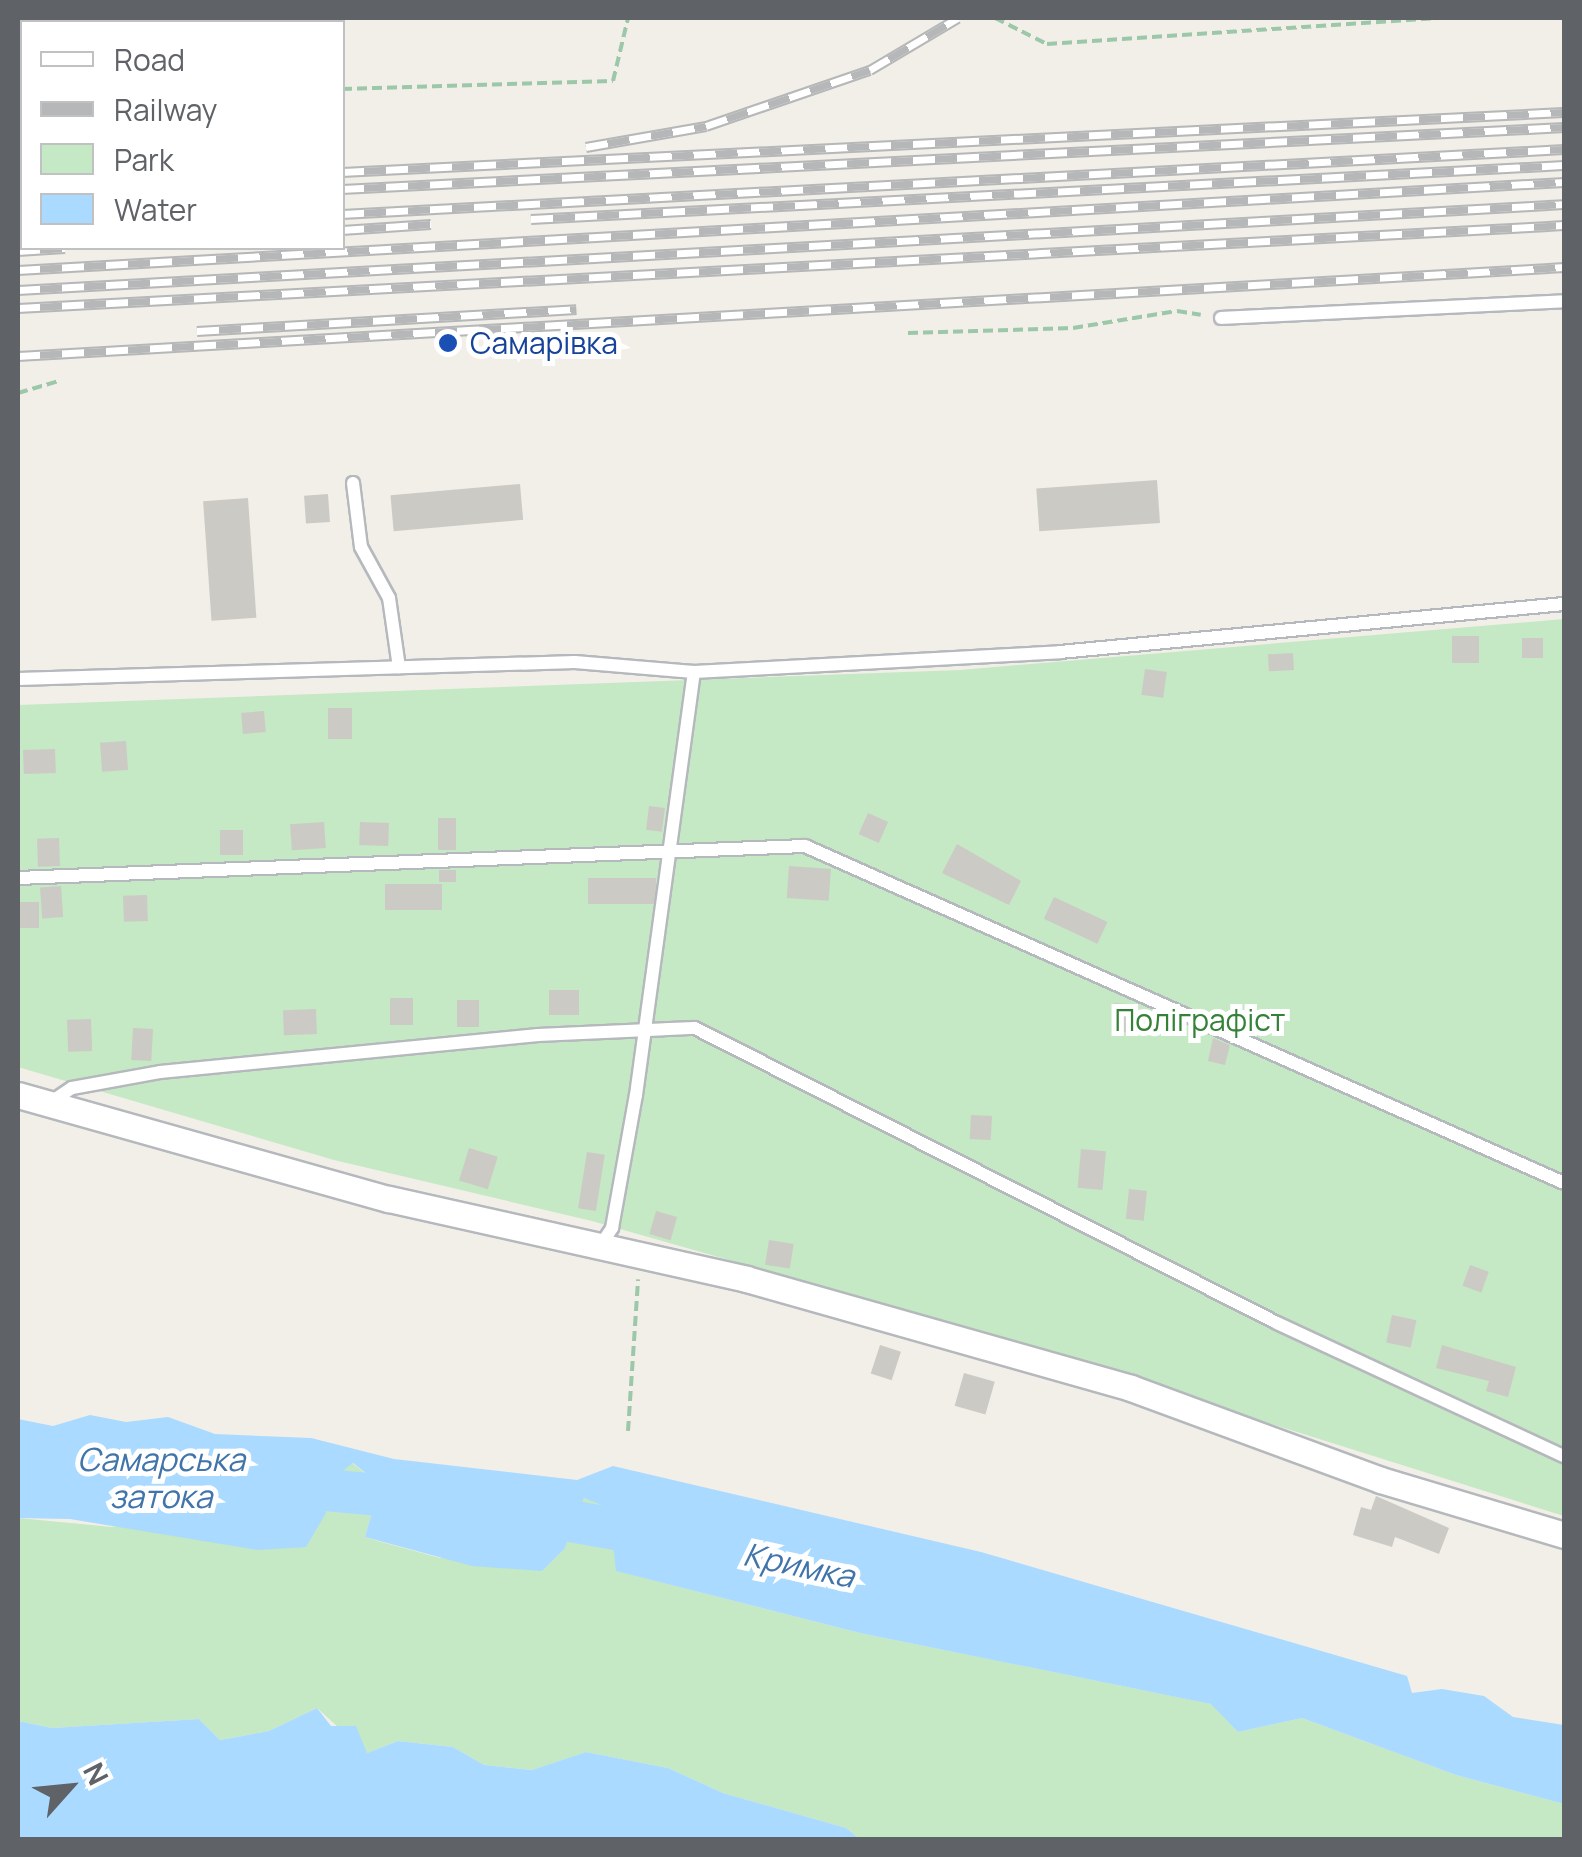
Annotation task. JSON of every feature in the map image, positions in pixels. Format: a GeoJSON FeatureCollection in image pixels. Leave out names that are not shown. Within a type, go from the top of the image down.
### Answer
{"type":"FeatureCollection","features":[{"type":"Feature","properties":{"kind":"street"},"geometry":{"type":"LineString","coordinates":[[18,1096],[389,1199],[640,1255],[1131,1388],[1380,1480],[1564,1535]]}},
{"type":"Feature","properties":{"kind":"lane"},"geometry":{"type":"LineString","coordinates":[[1221,318],[1564,301]]}},
{"type":"Feature","properties":{"kind":"lane"},"geometry":{"type":"LineString","coordinates":[[353,483],[361,547],[389,598],[399,667]]}},
{"type":"Feature","properties":{"kind":"lane"},"geometry":{"type":"LineString","coordinates":[[18,679],[575,662],[694,672],[1060,652],[1564,604]]}},
{"type":"Feature","properties":{"kind":"lane"},"geometry":{"type":"LineString","coordinates":[[600,1246],[612,1228],[645,1030],[694,672]]}},
{"type":"Feature","properties":{"kind":"lane"},"geometry":{"type":"LineString","coordinates":[[18,878],[670,848],[805,846],[1564,1183]]}},
{"type":"Feature","properties":{"kind":"lane"},"geometry":{"type":"LineString","coordinates":[[49,1104],[72,1088],[160,1072],[695,1028],[1277,1322],[1564,1456]]}},
{"type":"Feature","properties":{"kind":"path"},"geometry":{"type":"LineString","coordinates":[[345,89],[613,80],[628,18]]}},
{"type":"Feature","properties":{"kind":"path"},"geometry":{"type":"LineString","coordinates":[[995,18],[1047,44],[1438,18]]}},
{"type":"Feature","properties":{"kind":"path"},"geometry":{"type":"LineString","coordinates":[[908,333],[1073,328],[1177,311],[1221,318]]}},
{"type":"Feature","properties":{"kind":"path"},"geometry":{"type":"LineString","coordinates":[[18,393],[59,382]]}},
{"type":"Feature","properties":{"kind":"path"},"geometry":{"type":"LineString","coordinates":[[628,1431],[640,1255]]}},
{"type":"Feature","properties":{"kind":"green space","name":"Поліграфіст"},"geometry":{"type":"Polygon","coordinates":[[[1564,619],[1564,1516],[950,1323],[592,1221],[334,1160],[18,1067],[18,705],[960,670],[1564,619]]]}},
{"type":"Feature","properties":{"kind":"green space"},"geometry":{"type":"Polygon","coordinates":[[[352,1463],[380,1484],[365,1537],[440,1558],[565,1548],[584,1498],[609,1507],[617,1571],[860,1633],[1212,1704],[1238,1732],[1302,1718],[1456,1775],[1564,1804],[1564,1839],[860,1839],[846,1828],[723,1793],[668,1768],[586,1752],[532,1770],[484,1765],[453,1747],[398,1741],[367,1753],[317,1708],[269,1731],[220,1740],[199,1719],[52,1728],[18,1721],[18,1518],[112,1527],[318,1490],[352,1463]]]}},
{"type":"Feature","properties":{"kind":"water","name":"Самарська затока"},"geometry":{"type":"Polygon","coordinates":[[[90,1415],[126,1422],[168,1417],[215,1434],[311,1438],[394,1459],[577,1480],[613,1466],[981,1552],[1407,1676],[1412,1693],[1442,1689],[1484,1696],[1513,1717],[1564,1725],[1564,1804],[1456,1775],[1302,1718],[1238,1732],[1211,1704],[860,1633],[616,1571],[609,1508],[584,1498],[565,1548],[542,1571],[472,1566],[365,1537],[380,1484],[353,1463],[318,1490],[326,1513],[306,1547],[257,1550],[70,1519],[18,1518],[18,1419],[53,1426],[90,1415]]]}},
{"type":"Feature","properties":{"kind":"water"},"geometry":{"type":"Polygon","coordinates":[[[317,1708],[331,1726],[356,1726],[367,1753],[398,1741],[453,1747],[484,1765],[532,1770],[586,1752],[668,1768],[723,1793],[846,1828],[860,1839],[18,1839],[18,1721],[52,1728],[199,1719],[220,1740],[269,1731],[317,1708]]]}},
{"type":"Feature","properties":{"kind":"building"},"geometry":{"type":"Polygon","coordinates":[[[1157,480],[1160,523],[1039,531],[1036,488],[1157,480]]]}},
{"type":"Feature","properties":{"kind":"building"},"geometry":{"type":"Polygon","coordinates":[[[520,484],[523,520],[394,531],[390,495],[520,484]]]}},
{"type":"Feature","properties":{"kind":"building"},"geometry":{"type":"Polygon","coordinates":[[[328,494],[330,522],[306,524],[304,496],[328,494]]]}},
{"type":"Feature","properties":{"kind":"building"},"geometry":{"type":"Polygon","coordinates":[[[248,498],[256,618],[211,621],[203,501],[248,498]]]}},
{"type":"Feature","properties":{"kind":"building"},"geometry":{"type":"Polygon","coordinates":[[[1452,636],[1479,636],[1479,663],[1452,663],[1452,636]]]}},
{"type":"Feature","properties":{"kind":"building"},"geometry":{"type":"Polygon","coordinates":[[[1522,638],[1543,638],[1543,658],[1522,658],[1522,638]]]}},
{"type":"Feature","properties":{"kind":"building"},"geometry":{"type":"Polygon","coordinates":[[[1293,653],[1294,670],[1269,671],[1268,654],[1293,653]]]}},
{"type":"Feature","properties":{"kind":"building"},"geometry":{"type":"Polygon","coordinates":[[[1145,669],[1167,672],[1163,698],[1141,695],[1145,669]]]}},
{"type":"Feature","properties":{"kind":"building"},"geometry":{"type":"Polygon","coordinates":[[[328,708],[352,708],[352,739],[328,739],[328,708]]]}},
{"type":"Feature","properties":{"kind":"building"},"geometry":{"type":"Polygon","coordinates":[[[264,711],[266,732],[243,734],[241,713],[264,711]]]}},
{"type":"Feature","properties":{"kind":"building"},"geometry":{"type":"Polygon","coordinates":[[[126,741],[128,770],[102,772],[100,743],[126,741]]]}},
{"type":"Feature","properties":{"kind":"building"},"geometry":{"type":"Polygon","coordinates":[[[55,749],[56,773],[24,774],[23,750],[55,749]]]}},
{"type":"Feature","properties":{"kind":"building"},"geometry":{"type":"Polygon","coordinates":[[[649,806],[665,808],[662,832],[646,830],[649,806]]]}},
{"type":"Feature","properties":{"kind":"building"},"geometry":{"type":"Polygon","coordinates":[[[868,813],[888,822],[879,843],[859,834],[868,813]]]}},
{"type":"Feature","properties":{"kind":"building"},"geometry":{"type":"Polygon","coordinates":[[[438,818],[456,818],[456,850],[438,850],[438,818]]]}},
{"type":"Feature","properties":{"kind":"building"},"geometry":{"type":"Polygon","coordinates":[[[324,822],[326,848],[292,850],[290,824],[324,822]]]}},
{"type":"Feature","properties":{"kind":"building"},"geometry":{"type":"Polygon","coordinates":[[[360,822],[389,823],[388,846],[359,845],[360,822]]]}},
{"type":"Feature","properties":{"kind":"building"},"geometry":{"type":"Polygon","coordinates":[[[220,830],[243,830],[243,855],[220,855],[220,830]]]}},
{"type":"Feature","properties":{"kind":"building"},"geometry":{"type":"Polygon","coordinates":[[[59,838],[60,866],[38,867],[37,839],[59,838]]]}},
{"type":"Feature","properties":{"kind":"building"},"geometry":{"type":"Polygon","coordinates":[[[957,844],[1021,881],[1009,905],[942,873],[957,844]]]}},
{"type":"Feature","properties":{"kind":"building"},"geometry":{"type":"Polygon","coordinates":[[[789,866],[831,869],[829,901],[787,898],[789,866]]]}},
{"type":"Feature","properties":{"kind":"building"},"geometry":{"type":"Polygon","coordinates":[[[439,870],[456,870],[456,882],[439,882],[439,870]]]}},
{"type":"Feature","properties":{"kind":"building"},"geometry":{"type":"Polygon","coordinates":[[[588,878],[656,878],[656,904],[588,904],[588,878]]]}},
{"type":"Feature","properties":{"kind":"building"},"geometry":{"type":"Polygon","coordinates":[[[385,884],[442,884],[442,910],[385,910],[385,884]]]}},
{"type":"Feature","properties":{"kind":"building"},"geometry":{"type":"Polygon","coordinates":[[[61,886],[63,917],[42,918],[40,887],[61,886]]]}},
{"type":"Feature","properties":{"kind":"building"},"geometry":{"type":"Polygon","coordinates":[[[147,895],[148,921],[124,922],[123,896],[147,895]]]}},
{"type":"Feature","properties":{"kind":"building"},"geometry":{"type":"Polygon","coordinates":[[[1054,897],[1107,922],[1097,944],[1044,919],[1054,897]]]}},
{"type":"Feature","properties":{"kind":"building"},"geometry":{"type":"Polygon","coordinates":[[[18,902],[39,902],[39,928],[18,928],[18,902]]]}},
{"type":"Feature","properties":{"kind":"building"},"geometry":{"type":"Polygon","coordinates":[[[549,990],[579,990],[579,1015],[549,1015],[549,990]]]}},
{"type":"Feature","properties":{"kind":"building"},"geometry":{"type":"Polygon","coordinates":[[[390,998],[413,998],[413,1025],[390,1025],[390,998]]]}},
{"type":"Feature","properties":{"kind":"building"},"geometry":{"type":"Polygon","coordinates":[[[457,1000],[479,1000],[479,1027],[457,1027],[457,1000]]]}},
{"type":"Feature","properties":{"kind":"building"},"geometry":{"type":"Polygon","coordinates":[[[1114,1003],[1135,1005],[1132,1033],[1112,1031],[1114,1003]]]}},
{"type":"Feature","properties":{"kind":"building"},"geometry":{"type":"Polygon","coordinates":[[[316,1009],[317,1034],[284,1035],[283,1010],[316,1009]]]}},
{"type":"Feature","properties":{"kind":"building"},"geometry":{"type":"Polygon","coordinates":[[[91,1019],[92,1051],[68,1052],[67,1020],[91,1019]]]}},
{"type":"Feature","properties":{"kind":"building"},"geometry":{"type":"Polygon","coordinates":[[[133,1028],[153,1029],[151,1061],[131,1060],[133,1028]]]}},
{"type":"Feature","properties":{"kind":"building"},"geometry":{"type":"Polygon","coordinates":[[[1213,1038],[1230,1045],[1225,1065],[1208,1061],[1213,1038]]]}},
{"type":"Feature","properties":{"kind":"building"},"geometry":{"type":"Polygon","coordinates":[[[971,1115],[992,1116],[991,1140],[970,1139],[971,1115]]]}},
{"type":"Feature","properties":{"kind":"building"},"geometry":{"type":"Polygon","coordinates":[[[469,1148],[498,1157],[488,1189],[459,1181],[469,1148]]]}},
{"type":"Feature","properties":{"kind":"building"},"geometry":{"type":"Polygon","coordinates":[[[1081,1149],[1106,1151],[1103,1190],[1078,1188],[1081,1149]]]}},
{"type":"Feature","properties":{"kind":"building"},"geometry":{"type":"Polygon","coordinates":[[[587,1152],[605,1155],[596,1211],[578,1208],[587,1152]]]}},
{"type":"Feature","properties":{"kind":"building"},"geometry":{"type":"Polygon","coordinates":[[[1129,1189],[1147,1191],[1144,1221],[1126,1219],[1129,1189]]]}},
{"type":"Feature","properties":{"kind":"building"},"geometry":{"type":"Polygon","coordinates":[[[656,1211],[677,1217],[671,1240],[649,1234],[656,1211]]]}},
{"type":"Feature","properties":{"kind":"building"},"geometry":{"type":"Polygon","coordinates":[[[769,1240],[794,1244],[790,1269],[765,1265],[769,1240]]]}},
{"type":"Feature","properties":{"kind":"building"},"geometry":{"type":"Polygon","coordinates":[[[1470,1265],[1489,1272],[1481,1293],[1462,1286],[1470,1265]]]}},
{"type":"Feature","properties":{"kind":"building"},"geometry":{"type":"Polygon","coordinates":[[[1392,1315],[1416,1320],[1411,1348],[1386,1342],[1392,1315]]]}},
{"type":"Feature","properties":{"kind":"building"},"geometry":{"type":"Polygon","coordinates":[[[880,1345],[901,1352],[892,1380],[871,1374],[880,1345]]]}},
{"type":"Feature","properties":{"kind":"building"},"geometry":{"type":"Polygon","coordinates":[[[1442,1345],[1516,1367],[1508,1397],[1486,1391],[1489,1381],[1436,1368],[1442,1345]]]}},
{"type":"Feature","properties":{"kind":"building"},"geometry":{"type":"Polygon","coordinates":[[[964,1373],[995,1382],[985,1415],[955,1406],[964,1373]]]}},
{"type":"Feature","properties":{"kind":"building"},"geometry":{"type":"Polygon","coordinates":[[[1376,1496],[1449,1528],[1439,1554],[1395,1537],[1392,1547],[1353,1535],[1361,1507],[1371,1510],[1376,1496]]]}},
{"type":"Feature","properties":{"kind":"waterway","name":"Кримка"},"geometry":{"type":"LineString","coordinates":[[261,1484],[434,1500]]}},
{"type":"Feature","properties":{"kind":"waterway","name":"Кримка"},"geometry":{"type":"LineString","coordinates":[[519,1512],[666,1538]]}},
{"type":"Feature","properties":{"kind":"railway"},"geometry":{"type":"LineString","coordinates":[[586,147],[706,126],[870,70],[958,18]]}},
{"type":"Feature","properties":{"kind":"railway"},"geometry":{"type":"LineString","coordinates":[[345,172],[1564,112]]}},
{"type":"Feature","properties":{"kind":"railway"},"geometry":{"type":"LineString","coordinates":[[345,189],[1564,127]]}},
{"type":"Feature","properties":{"kind":"railway"},"geometry":{"type":"LineString","coordinates":[[345,214],[1564,149]]}},
{"type":"Feature","properties":{"kind":"railway"},"geometry":{"type":"LineString","coordinates":[[531,219],[1564,165]]}},
{"type":"Feature","properties":{"kind":"railway"},"geometry":{"type":"LineString","coordinates":[[18,270],[1564,182]]}},
{"type":"Feature","properties":{"kind":"railway"},"geometry":{"type":"LineString","coordinates":[[18,290],[1564,204]]}},
{"type":"Feature","properties":{"kind":"railway"},"geometry":{"type":"LineString","coordinates":[[345,230],[431,224]]}},
{"type":"Feature","properties":{"kind":"railway"},"geometry":{"type":"LineString","coordinates":[[18,308],[1564,225]]}},
{"type":"Feature","properties":{"kind":"railway"},"geometry":{"type":"LineString","coordinates":[[18,251],[34,250]]}},
{"type":"Feature","properties":{"kind":"railway"},"geometry":{"type":"LineString","coordinates":[[18,356],[1564,267]]}},
{"type":"Feature","properties":{"kind":"railway"},"geometry":{"type":"LineString","coordinates":[[197,331],[576,309]]}},
{"type":"Feature","properties":{"kind":"place","name":"Самарівка"},"geometry":{"type":"Point","coordinates":[448,343]}}]}
